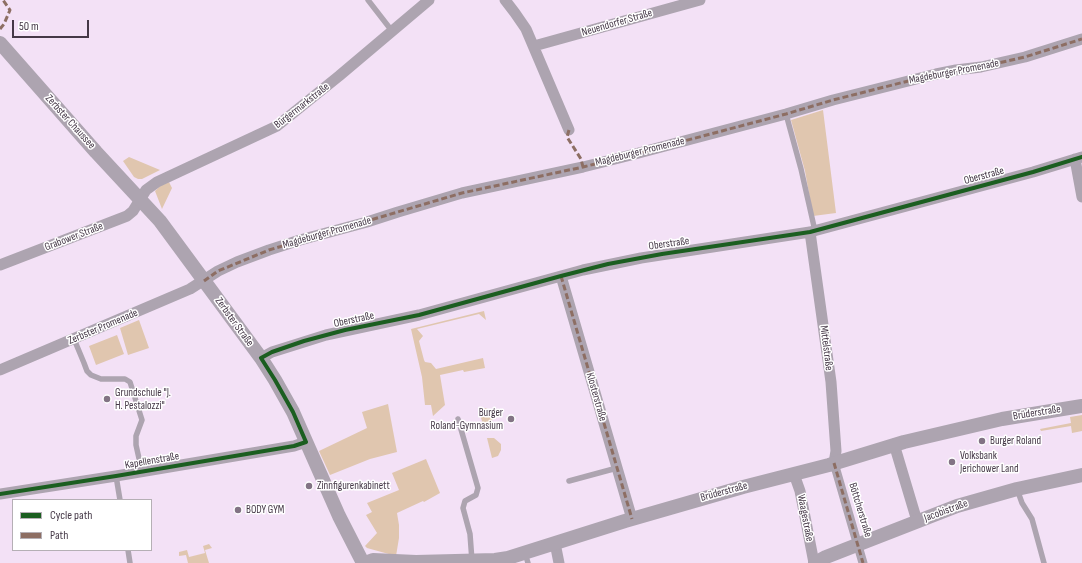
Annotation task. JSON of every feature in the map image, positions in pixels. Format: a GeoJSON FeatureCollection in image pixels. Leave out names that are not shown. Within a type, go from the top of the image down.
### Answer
{"type":"FeatureCollection","features":[{"type":"Feature","properties":{"kind":"street","name":"Bürgermarkstraße"},"geometry":{"type":"LineString","coordinates":[[141,200],[146,190],[157,182],[277,126],[429,0]]}},
{"type":"Feature","properties":{"kind":"street"},"geometry":{"type":"LineString","coordinates":[[505,0],[526,29],[569,130]]}},
{"type":"Feature","properties":{"kind":"street","name":"Neuendorfer Straße"},"geometry":{"type":"LineString","coordinates":[[534,46],[700,0]]}},
{"type":"Feature","properties":{"kind":"street","name":"Magdeburger Promenade"},"geometry":{"type":"LineString","coordinates":[[204,281],[218,271],[269,250],[462,193],[583,167],[936,74],[956,70],[980,68],[1025,57],[1082,39]]}},
{"type":"Feature","properties":{"kind":"street","name":"Zerbster Chaussee"},"geometry":{"type":"LineString","coordinates":[[0,44],[141,200]]}},
{"type":"Feature","properties":{"kind":"street"},"geometry":{"type":"LineString","coordinates":[[1079,158],[1082,197]]}},
{"type":"Feature","properties":{"kind":"street","name":"Oberstraße"},"geometry":{"type":"LineString","coordinates":[[261,358],[272,352],[326,335],[419,315],[561,276],[641,258],[812,232],[1033,172],[1079,158]]}},
{"type":"Feature","properties":{"kind":"street","name":"Grabower Straße"},"geometry":{"type":"LineString","coordinates":[[0,266],[127,216],[141,200]]}},
{"type":"Feature","properties":{"kind":"street","name":"Zerbster Straße"},"geometry":{"type":"LineString","coordinates":[[141,200],[160,221],[261,358],[275,380],[294,412],[339,516],[364,563]]}},
{"type":"Feature","properties":{"kind":"street","name":"Mittelstraße"},"geometry":{"type":"LineString","coordinates":[[812,232],[830,382],[836,451],[834,463]]}},
{"type":"Feature","properties":{"kind":"street","name":"Klosterstraße"},"geometry":{"type":"LineString","coordinates":[[561,276],[632,519]]}},
{"type":"Feature","properties":{"kind":"street","name":"Zerbster Promenade"},"geometry":{"type":"LineString","coordinates":[[0,370],[190,290],[204,281]]}},
{"type":"Feature","properties":{"kind":"street","name":"Brüderstraße"},"geometry":{"type":"LineString","coordinates":[[364,563],[373,560],[416,562],[526,558],[555,543],[632,519],[834,463],[894,444],[1002,419],[1082,406]]}},
{"type":"Feature","properties":{"kind":"street","name":"Kapellenstraße"},"geometry":{"type":"LineString","coordinates":[[0,494],[142,472],[294,446],[306,442]]}},
{"type":"Feature","properties":{"kind":"street"},"geometry":{"type":"LineString","coordinates":[[894,444],[917,521]]}},
{"type":"Feature","properties":{"kind":"street","name":"Böttcherstraße"},"geometry":{"type":"LineString","coordinates":[[834,463],[863,563]]}},
{"type":"Feature","properties":{"kind":"street","name":"Waagestraße"},"geometry":{"type":"LineString","coordinates":[[794,474],[800,491],[815,563]]}},
{"type":"Feature","properties":{"kind":"street","name":"Jacobistraße"},"geometry":{"type":"LineString","coordinates":[[815,563],[858,544],[957,506],[1017,489],[1082,475]]}},
{"type":"Feature","properties":{"kind":"street"},"geometry":{"type":"LineString","coordinates":[[555,543],[559,563]]}},
{"type":"Feature","properties":{"kind":"lane"},"geometry":{"type":"LineString","coordinates":[[368,0],[392,31]]}},
{"type":"Feature","properties":{"kind":"lane","name":"Mittelstraße"},"geometry":{"type":"LineString","coordinates":[[786,114],[801,169],[812,232]]}},
{"type":"Feature","properties":{"kind":"lane"},"geometry":{"type":"LineString","coordinates":[[74,339],[87,371],[91,375],[101,379],[126,379],[130,382],[142,420],[136,436],[136,445],[142,472]]}},
{"type":"Feature","properties":{"kind":"lane"},"geometry":{"type":"LineString","coordinates":[[458,420],[478,488],[476,495],[465,501],[463,508],[470,534],[472,561]]}},
{"type":"Feature","properties":{"kind":"lane"},"geometry":{"type":"LineString","coordinates":[[570,481],[617,468]]}},
{"type":"Feature","properties":{"kind":"lane"},"geometry":{"type":"LineString","coordinates":[[116,476],[120,499]]}},
{"type":"Feature","properties":{"kind":"lane"},"geometry":{"type":"LineString","coordinates":[[1017,489],[1022,503],[1032,519],[1044,563]]}},
{"type":"Feature","properties":{"kind":"lane"},"geometry":{"type":"LineString","coordinates":[[128,551],[130,563]]}},
{"type":"Feature","properties":{"kind":"shaded area"},"geometry":{"type":"Polygon","coordinates":[[[823,110],[836,213],[813,216],[805,171],[791,120],[823,110]]]}},
{"type":"Feature","properties":{"kind":"shaded area"},"geometry":{"type":"Polygon","coordinates":[[[129,157],[160,170],[142,179],[138,179],[134,177],[123,161],[129,157]]]}},
{"type":"Feature","properties":{"kind":"shaded area"},"geometry":{"type":"Polygon","coordinates":[[[169,182],[172,188],[162,209],[155,191],[160,186],[169,182]]]}},
{"type":"Feature","properties":{"kind":"shaded area"},"geometry":{"type":"Polygon","coordinates":[[[484,311],[486,320],[479,314],[417,329],[423,336],[419,341],[424,360],[425,362],[431,363],[436,369],[483,358],[485,368],[464,372],[463,370],[440,375],[445,405],[433,416],[431,405],[425,405],[422,377],[411,329],[484,311]]]}},
{"type":"Feature","properties":{"kind":"shaded area"},"geometry":{"type":"Polygon","coordinates":[[[139,320],[149,348],[128,355],[120,328],[139,320]]]}},
{"type":"Feature","properties":{"kind":"shaded area"},"geometry":{"type":"Polygon","coordinates":[[[117,335],[124,354],[96,365],[89,346],[117,335]]]}},
{"type":"Feature","properties":{"kind":"shaded area"},"geometry":{"type":"Polygon","coordinates":[[[388,404],[397,452],[370,459],[330,475],[319,451],[367,428],[362,412],[388,404]]]}},
{"type":"Feature","properties":{"kind":"shaded area"},"geometry":{"type":"Polygon","coordinates":[[[486,408],[492,412],[493,418],[491,424],[484,427],[478,409],[486,408]]]}},
{"type":"Feature","properties":{"kind":"shaded area"},"geometry":{"type":"Polygon","coordinates":[[[1082,415],[1082,431],[1072,433],[1071,426],[1041,431],[1040,429],[1071,423],[1070,417],[1082,415]]]}},
{"type":"Feature","properties":{"kind":"shaded area"},"geometry":{"type":"Polygon","coordinates":[[[487,438],[494,438],[501,444],[501,450],[498,456],[492,458],[487,438]]]}},
{"type":"Feature","properties":{"kind":"shaded area"},"geometry":{"type":"Polygon","coordinates":[[[426,459],[440,493],[424,502],[423,501],[397,513],[399,538],[396,556],[367,548],[365,546],[377,533],[366,515],[372,512],[367,503],[399,490],[392,473],[426,459]]]}},
{"type":"Feature","properties":{"kind":"shaded area"},"geometry":{"type":"Polygon","coordinates":[[[209,544],[212,548],[205,550],[209,563],[188,563],[186,555],[179,556],[179,552],[187,550],[189,557],[205,553],[203,546],[209,544]]]}},
{"type":"Feature","properties":{"kind":"marked path"},"geometry":{"type":"LineString","coordinates":[[0,29],[4,24],[10,10],[3,0]]}},
{"type":"Feature","properties":{"kind":"marked path"},"geometry":{"type":"LineString","coordinates":[[204,281],[218,271],[269,250],[462,193],[583,167],[936,74],[981,67],[1025,57],[1082,39]]}},
{"type":"Feature","properties":{"kind":"marked path"},"geometry":{"type":"LineString","coordinates":[[569,130],[567,137],[581,159],[583,167]]}},
{"type":"Feature","properties":{"kind":"marked path"},"geometry":{"type":"LineString","coordinates":[[561,276],[632,519]]}},
{"type":"Feature","properties":{"kind":"marked path"},"geometry":{"type":"LineString","coordinates":[[834,463],[863,563]]}},
{"type":"Feature","properties":{"kind":"cycle path"},"geometry":{"type":"LineString","coordinates":[[0,494],[294,446],[306,442],[293,412],[261,358],[272,352],[304,341],[345,330],[419,315],[608,264],[662,254],[810,232],[1033,172],[1082,157]]}},
{"type":"Feature","properties":{"kind":"place","name":"Grundschule \"J. H. Pestalozzi\""},"geometry":{"type":"Point","coordinates":[107,399]}},
{"type":"Feature","properties":{"kind":"place","name":"Burger Roland-Gymnasium"},"geometry":{"type":"Point","coordinates":[511,419]}},
{"type":"Feature","properties":{"kind":"place","name":"Burger Roland"},"geometry":{"type":"Point","coordinates":[982,441]}},
{"type":"Feature","properties":{"kind":"place","name":"Volksbank Jerichower Land"},"geometry":{"type":"Point","coordinates":[952,462]}},
{"type":"Feature","properties":{"kind":"place","name":"Zinnfigurenkabinett"},"geometry":{"type":"Point","coordinates":[309,486]}},
{"type":"Feature","properties":{"kind":"place","name":"BODY GYM"},"geometry":{"type":"Point","coordinates":[238,510]}}]}
